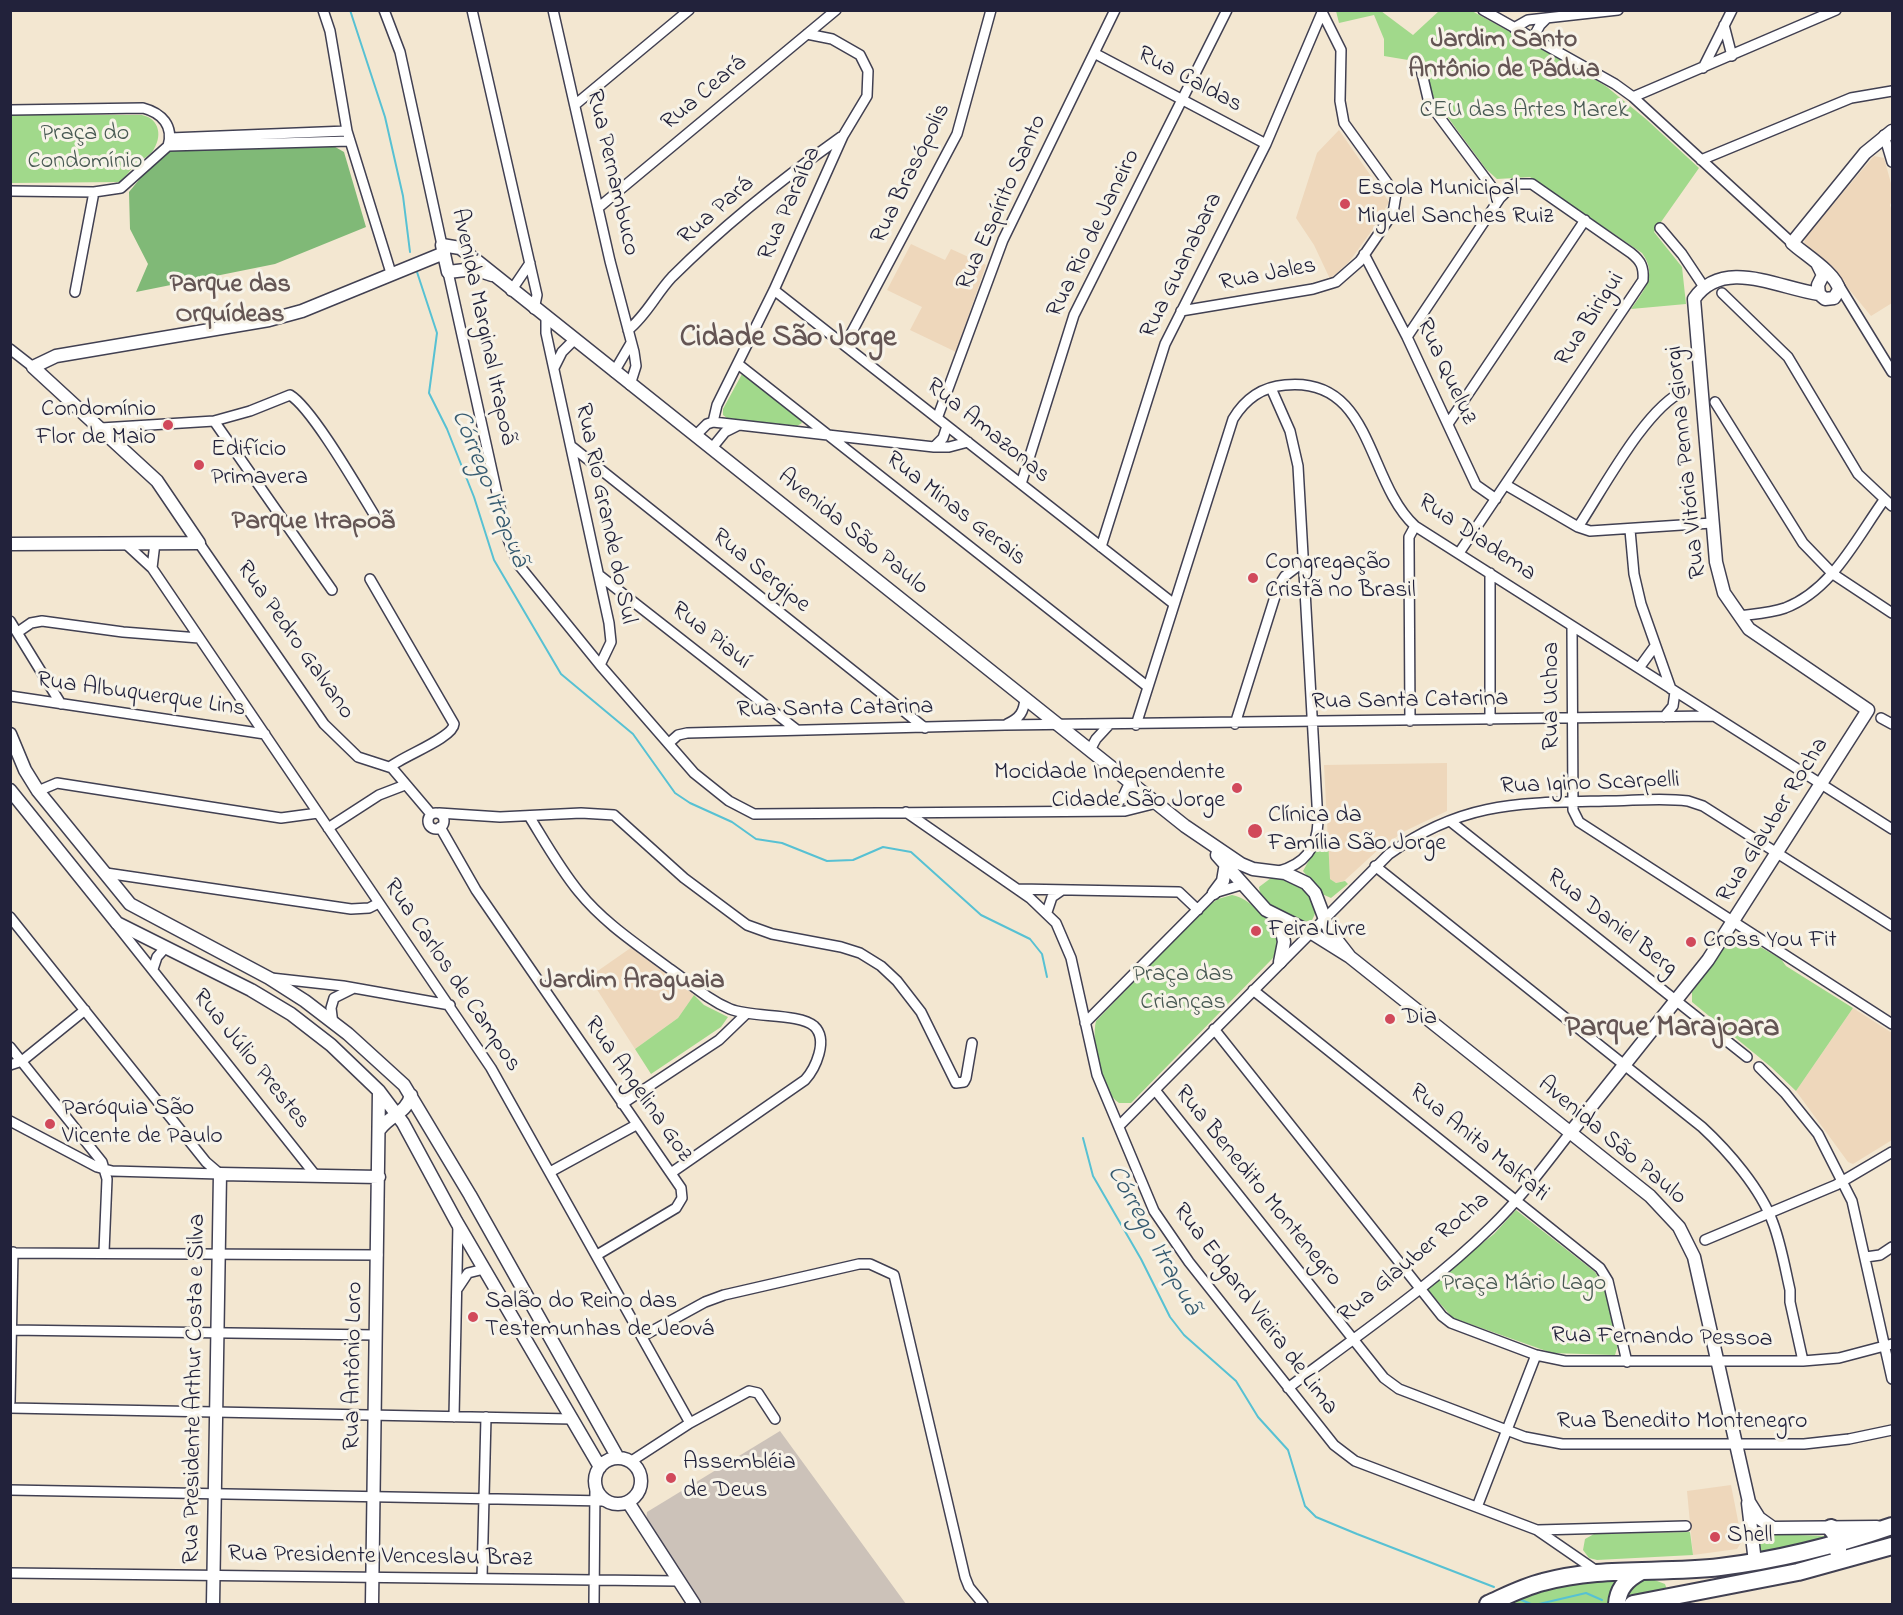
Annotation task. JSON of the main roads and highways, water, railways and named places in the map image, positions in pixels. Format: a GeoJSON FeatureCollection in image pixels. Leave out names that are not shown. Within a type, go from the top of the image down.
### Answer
{"type":"FeatureCollection","features":[{"type":"Feature","properties":{"kind":"highway"},"geometry":{"type":"LineString","coordinates":[[1488,1605],[1532,1585],[1566,1577],[1755,1562],[1835,1535],[1891,1526]]}},
{"type":"Feature","properties":{"kind":"highway"},"geometry":{"type":"LineString","coordinates":[[1798,1572],[1810,1562],[1836,1553],[1835,1535]]}},
{"type":"Feature","properties":{"kind":"highway"},"geometry":{"type":"LineString","coordinates":[[1633,1605],[1682,1600],[1893,1546]]}},
{"type":"Feature","properties":{"kind":"highway"},"geometry":{"type":"LineString","coordinates":[[1755,1562],[1768,1578]]}},
{"type":"Feature","properties":{"kind":"highway"},"geometry":{"type":"LineString","coordinates":[[1617,1605],[1618,1594],[1624,1583],[1641,1571]]}},
{"type":"Feature","properties":{"kind":"highway"},"geometry":{"type":"LineString","coordinates":[[1664,1571],[1677,1585],[1682,1600]]}},
{"type":"Feature","properties":{"kind":"highway"},"geometry":{"type":"LineString","coordinates":[[1706,1605],[1729,1587]]}},
{"type":"Feature","properties":{"kind":"waterway"},"geometry":{"type":"LineString","coordinates":[[350,10],[385,117],[403,196],[410,252]]}},
{"type":"Feature","properties":{"kind":"waterway","name":"Córrego Itrapuã"},"geometry":{"type":"LineString","coordinates":[[417,272],[437,333],[429,393],[447,429],[474,497],[494,560],[561,674],[633,734],[675,793],[690,803],[732,822],[756,839],[782,843],[827,861],[853,860],[883,847],[911,852],[981,915],[1030,939],[1042,954],[1047,977]]}},
{"type":"Feature","properties":{"kind":"waterway","name":"Córrego Itrapuã"},"geometry":{"type":"LineString","coordinates":[[1083,1138],[1093,1176],[1141,1259],[1170,1317],[1184,1335],[1236,1381],[1258,1417],[1288,1450],[1305,1506],[1316,1517],[1494,1587]]}},
{"type":"Feature","properties":{"kind":"waterway","name":"Córrego Itrapuã"},"geometry":{"type":"LineString","coordinates":[[1539,1604],[1586,1593],[1602,1600]]}},
{"type":"Feature","properties":{"kind":"waterway","name":"Córrego Itrapuã"},"geometry":{"type":"LineString","coordinates":[[1519,1599],[1531,1604]]}},
{"type":"Feature","properties":{"kind":"place","name":"Escola Municipal Miguel Sanches Ruiz"},"geometry":{"type":"Point","coordinates":[1345,204]}},
{"type":"Feature","properties":{"kind":"place","name":"Condomínio Flor de Maio"},"geometry":{"type":"Point","coordinates":[168,425]}},
{"type":"Feature","properties":{"kind":"place","name":"Edifício Primavera"},"geometry":{"type":"Point","coordinates":[199,465]}},
{"type":"Feature","properties":{"kind":"place","name":"Congregação Cristã no Brasil"},"geometry":{"type":"Point","coordinates":[1253,578]}},
{"type":"Feature","properties":{"kind":"place","name":"Mocidade Independente Cidade São Jorge"},"geometry":{"type":"Point","coordinates":[1237,788]}},
{"type":"Feature","properties":{"kind":"place","name":"Clínica da Família São Jorge"},"geometry":{"type":"Point","coordinates":[1255,831]}},
{"type":"Feature","properties":{"kind":"place","name":"Feira Livre"},"geometry":{"type":"Point","coordinates":[1256,931]}},
{"type":"Feature","properties":{"kind":"place","name":"Cross You Fit"},"geometry":{"type":"Point","coordinates":[1691,942]}},
{"type":"Feature","properties":{"kind":"place","name":"Dia"},"geometry":{"type":"Point","coordinates":[1390,1019]}},
{"type":"Feature","properties":{"kind":"place","name":"Paróquia São Vicente de Paulo"},"geometry":{"type":"Point","coordinates":[50,1124]}},
{"type":"Feature","properties":{"kind":"place","name":"Salão do Reino das Testemunhas de Jeová"},"geometry":{"type":"Point","coordinates":[473,1317]}},
{"type":"Feature","properties":{"kind":"place","name":"Assembléia de Deus"},"geometry":{"type":"Point","coordinates":[671,1478]}},
{"type":"Feature","properties":{"kind":"place","name":"Shell"},"geometry":{"type":"Point","coordinates":[1715,1537]}},
{"type":"Feature","properties":{"kind":"district","name":"Jardim Santo Antônio de Pádua"},"geometry":{"type":"Point","coordinates":[1504,57]}},
{"type":"Feature","properties":{"kind":"district","name":"Parque das Orquídeas"},"geometry":{"type":"Point","coordinates":[230,302]}},
{"type":"Feature","properties":{"kind":"district","name":"Cidade São Jorge"},"geometry":{"type":"Point","coordinates":[788,340]}},
{"type":"Feature","properties":{"kind":"district","name":"Parque Itrapoã"},"geometry":{"type":"Point","coordinates":[313,524]}},
{"type":"Feature","properties":{"kind":"district","name":"Jardim Araguaia"},"geometry":{"type":"Point","coordinates":[632,983]}},
{"type":"Feature","properties":{"kind":"district","name":"Parque Marajoara"},"geometry":{"type":"Point","coordinates":[1672,1030]}},
{"type":"Feature","properties":{"kind":"park label","name":"CEU das Artes Marek"},"geometry":{"type":"Point","coordinates":[1524,112]}},
{"type":"Feature","properties":{"kind":"park label","name":"Praça do Condomínio"},"geometry":{"type":"Point","coordinates":[85,149]}},
{"type":"Feature","properties":{"kind":"park label","name":"Praça das Crianças"},"geometry":{"type":"Point","coordinates":[1183,990]}},
{"type":"Feature","properties":{"kind":"park label","name":"Praça Mário Lago"},"geometry":{"type":"Point","coordinates":[1524,1285]}}]}
